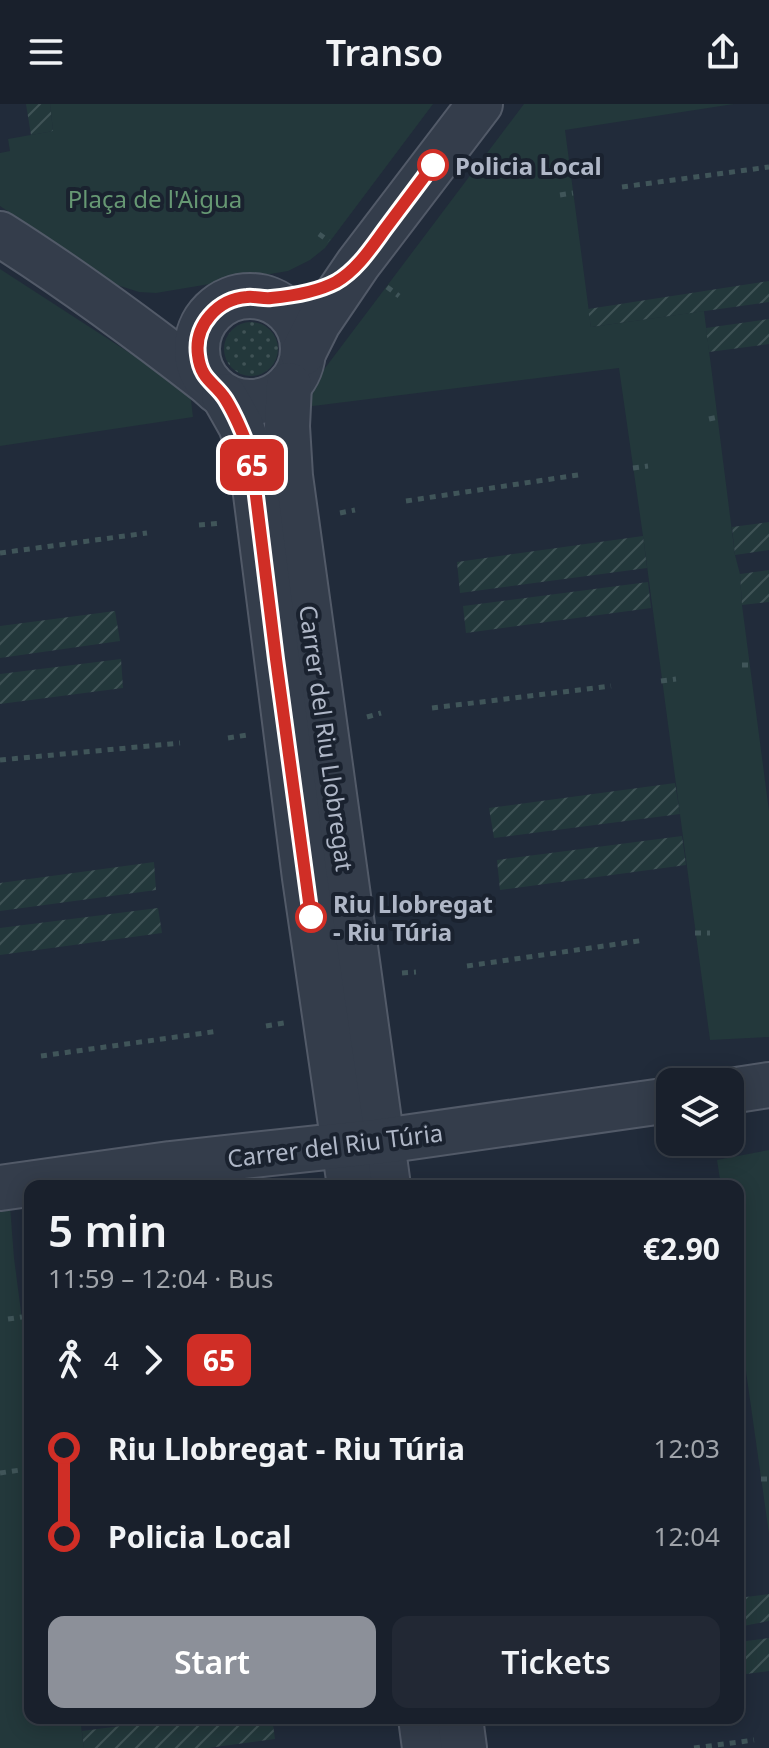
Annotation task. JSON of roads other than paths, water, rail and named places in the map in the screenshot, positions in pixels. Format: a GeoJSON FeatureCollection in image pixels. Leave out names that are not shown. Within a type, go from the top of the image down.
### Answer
{"type":"FeatureCollection","features":[{"type":"Feature","properties":{"kind":"street","name":"Carrer del Riu Llobregat"},"geometry":{"type":"LineString","coordinates":[[359,1157],[287,426],[296,369],[318,323],[358,264],[480,104]]}},
{"type":"Feature","properties":{"kind":"street"},"geometry":{"type":"LineString","coordinates":[[0,234],[96,298],[217,390],[240,402],[258,402],[275,396],[296,369],[301,335],[294,319],[282,307],[267,299],[250,296],[233,299],[195,314],[166,316],[133,314],[96,298]]}},
{"type":"Feature","properties":{"kind":"street","name":"Carrer del Riu Llobregat"},"geometry":{"type":"LineString","coordinates":[[267,299],[308,292],[336,282],[358,264]]}},
{"type":"Feature","properties":{"kind":"street"},"geometry":{"type":"LineString","coordinates":[[217,390],[201,369],[197,352],[199,335],[206,319],[218,307]]}},
{"type":"Feature","properties":{"kind":"street","name":"Carrer del Riu Llobregat"},"geometry":{"type":"LineString","coordinates":[[217,390],[241,426],[251,455],[305,878],[359,1157],[382,1180]]}},
{"type":"Feature","properties":{"kind":"street"},"geometry":{"type":"LineString","coordinates":[[744,1089],[769,1085]]}},
{"type":"Feature","properties":{"kind":"street","name":"Carrer del Riu Túria"},"geometry":{"type":"LineString","coordinates":[[57,1180],[170,1164],[359,1157],[656,1103]]}},
{"type":"Feature","properties":{"kind":"street","name":"Carrer del Riu Túria"},"geometry":{"type":"LineString","coordinates":[[0,1188],[24,1185]]}},
{"type":"Feature","properties":{"kind":"street"},"geometry":{"type":"LineString","coordinates":[[422,1724],[425,1748]]}},
{"type":"Feature","properties":{"kind":"street"},"geometry":{"type":"LineString","coordinates":[[461,1724],[464,1748]]}},
{"type":"Feature","properties":{"kind":"place","name":"Policia Local"},"geometry":{"type":"Point","coordinates":[433,165]}},
{"type":"Feature","properties":{"kind":"place","name":"Riu Llobregat - Riu Túria"},"geometry":{"type":"Point","coordinates":[311,917]}},
{"type":"Feature","properties":{"kind":"park label","name":"Plaça de l'Aigua"},"geometry":{"type":"Point","coordinates":[155,198]}}]}
